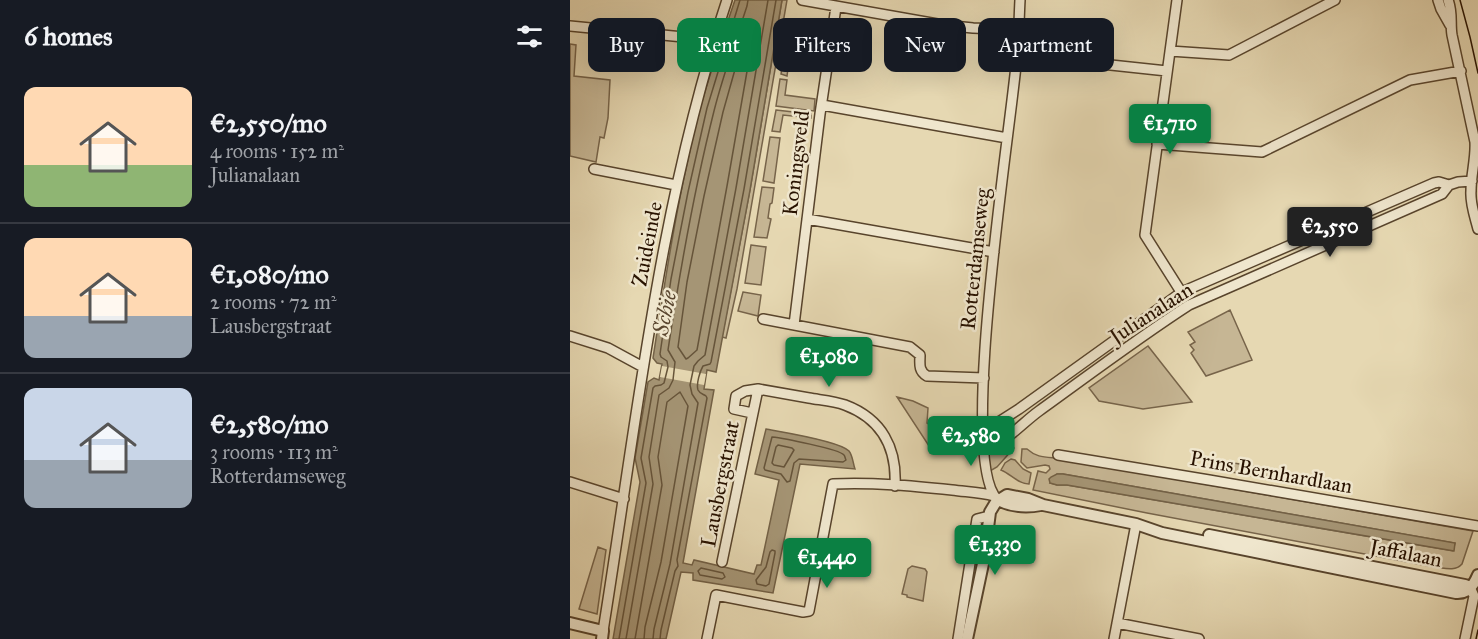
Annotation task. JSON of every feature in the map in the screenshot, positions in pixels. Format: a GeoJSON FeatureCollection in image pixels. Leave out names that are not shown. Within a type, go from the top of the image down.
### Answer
{"type":"FeatureCollection","features":[{"type":"Feature","properties":{"kind":"street","name":"Zuideinde"},"geometry":{"type":"LineString","coordinates":[[721,18],[727,0]]}},
{"type":"Feature","properties":{"kind":"street"},"geometry":{"type":"LineString","coordinates":[[802,0],[978,28]]}},
{"type":"Feature","properties":{"kind":"street","name":"Rotterdamseweg"},"geometry":{"type":"LineString","coordinates":[[1019,18],[1020,0]]}},
{"type":"Feature","properties":{"kind":"street"},"geometry":{"type":"LineString","coordinates":[[1177,0],[1145,235],[1190,305]]}},
{"type":"Feature","properties":{"kind":"street"},"geometry":{"type":"LineString","coordinates":[[1170,51],[1229,55],[1335,0]]}},
{"type":"Feature","properties":{"kind":"street"},"geometry":{"type":"LineString","coordinates":[[1438,0],[1450,25],[1475,142],[1471,200],[1478,230]]}},
{"type":"Feature","properties":{"kind":"street"},"geometry":{"type":"LineString","coordinates":[[1448,0],[1452,17],[1450,25]]}},
{"type":"Feature","properties":{"kind":"street","name":"Koningsveld"},"geometry":{"type":"LineString","coordinates":[[794,325],[836,7]]}},
{"type":"Feature","properties":{"kind":"street"},"geometry":{"type":"LineString","coordinates":[[570,26],[677,36]]}},
{"type":"Feature","properties":{"kind":"street"},"geometry":{"type":"LineString","coordinates":[[1114,65],[1167,71]]}},
{"type":"Feature","properties":{"kind":"street"},"geometry":{"type":"LineString","coordinates":[[1158,144],[1262,152],[1410,80],[1461,71]]}},
{"type":"Feature","properties":{"kind":"street","name":"Zuideinde"},"geometry":{"type":"LineString","coordinates":[[602,635],[634,420],[664,244],[676,185],[706,72]]}},
{"type":"Feature","properties":{"kind":"street","name":"Rotterdamseweg"},"geometry":{"type":"LineString","coordinates":[[996,498],[985,470],[982,428],[984,378],[994,252],[1015,72]]}},
{"type":"Feature","properties":{"kind":"street"},"geometry":{"type":"LineString","coordinates":[[822,105],[1007,138]]}},
{"type":"Feature","properties":{"kind":"street"},"geometry":{"type":"LineString","coordinates":[[594,168],[676,185]]}},
{"type":"Feature","properties":{"kind":"street","name":"Julianalaan"},"geometry":{"type":"LineString","coordinates":[[983,449],[998,444],[1047,406],[1190,305],[1442,194],[1449,185],[1458,182],[1472,182]]}},
{"type":"Feature","properties":{"kind":"street","name":"Julianalaan"},"geometry":{"type":"LineString","coordinates":[[982,428],[1010,415],[1182,292],[1434,183],[1449,185]]}},
{"type":"Feature","properties":{"kind":"street"},"geometry":{"type":"LineString","coordinates":[[807,219],[994,252]]}},
{"type":"Feature","properties":{"kind":"street"},"geometry":{"type":"LineString","coordinates":[[764,319],[910,347],[920,355],[920,369],[927,376],[984,378]]}},
{"type":"Feature","properties":{"kind":"street"},"geometry":{"type":"LineString","coordinates":[[570,336],[608,348],[643,367]]}},
{"type":"Feature","properties":{"kind":"street"},"geometry":{"type":"LineString","coordinates":[[758,389],[844,404],[868,416],[882,430],[892,453],[896,472],[895,486]]}},
{"type":"Feature","properties":{"kind":"street","name":"Lausbergstraat"},"geometry":{"type":"LineString","coordinates":[[722,562],[758,389],[745,391],[736,396],[734,409],[752,413]]}},
{"type":"Feature","properties":{"kind":"street","name":"Prins Bernhardlaan"},"geometry":{"type":"LineString","coordinates":[[1058,456],[1220,481],[1478,526]]}},
{"type":"Feature","properties":{"kind":"street"},"geometry":{"type":"LineString","coordinates":[[570,482],[624,499]]}},
{"type":"Feature","properties":{"kind":"street"},"geometry":{"type":"LineString","coordinates":[[707,639],[716,595],[803,612],[809,611],[833,484],[849,483],[974,492],[996,498],[989,516],[984,559],[968,639]]}},
{"type":"Feature","properties":{"kind":"street","name":"Jaffalaan"},"geometry":{"type":"LineString","coordinates":[[996,498],[1013,506],[1043,505],[1140,525],[1184,537],[1456,593],[1463,594],[1470,587]]}},
{"type":"Feature","properties":{"kind":"street"},"geometry":{"type":"LineString","coordinates":[[958,639],[977,519],[989,516]]}},
{"type":"Feature","properties":{"kind":"street"},"geometry":{"type":"LineString","coordinates":[[1114,639],[1140,525]]}},
{"type":"Feature","properties":{"kind":"street"},"geometry":{"type":"LineString","coordinates":[[1465,639],[1474,596],[1470,587],[1478,575]]}},
{"type":"Feature","properties":{"kind":"street"},"geometry":{"type":"LineString","coordinates":[[570,623],[602,635]]}},
{"type":"Feature","properties":{"kind":"street"},"geometry":{"type":"LineString","coordinates":[[1117,623],[1199,639]]}},
{"type":"Feature","properties":{"kind":"shaded area"},"geometry":{"type":"Polygon","coordinates":[[[782,0],[787,0],[784,18],[779,18],[782,0]]]}},
{"type":"Feature","properties":{"kind":"shaded area"},"geometry":{"type":"Polygon","coordinates":[[[570,44],[576,45],[574,76],[610,80],[608,118],[604,138],[600,137],[596,162],[570,156],[570,44]]]}},
{"type":"Feature","properties":{"kind":"shaded area"},"geometry":{"type":"Polygon","coordinates":[[[773,53],[775,72],[737,289],[726,338],[722,337],[773,53]]]}},
{"type":"Feature","properties":{"kind":"shaded area"},"geometry":{"type":"Polygon","coordinates":[[[780,79],[787,80],[785,95],[815,99],[814,111],[776,106],[780,79]]]}},
{"type":"Feature","properties":{"kind":"shaded area"},"geometry":{"type":"Polygon","coordinates":[[[776,110],[811,114],[811,118],[783,115],[780,132],[772,131],[776,110]]]}},
{"type":"Feature","properties":{"kind":"shaded area"},"geometry":{"type":"Polygon","coordinates":[[[770,137],[780,138],[774,183],[763,181],[770,137]]]}},
{"type":"Feature","properties":{"kind":"shaded area"},"geometry":{"type":"Polygon","coordinates":[[[762,187],[774,188],[767,238],[754,237],[762,187]]]}},
{"type":"Feature","properties":{"kind":"shaded area"},"geometry":{"type":"Polygon","coordinates":[[[751,245],[766,247],[761,285],[745,283],[751,245]]]}},
{"type":"Feature","properties":{"kind":"shaded area"},"geometry":{"type":"Polygon","coordinates":[[[743,292],[761,295],[758,316],[738,311],[743,292]]]}},
{"type":"Feature","properties":{"kind":"shaded area"},"geometry":{"type":"Polygon","coordinates":[[[1230,310],[1252,360],[1206,376],[1191,353],[1194,350],[1190,345],[1195,342],[1188,332],[1230,310]]]}},
{"type":"Feature","properties":{"kind":"shaded area"},"geometry":{"type":"Polygon","coordinates":[[[1148,346],[1192,402],[1143,409],[1099,401],[1089,388],[1148,346]]]}},
{"type":"Feature","properties":{"kind":"shaded area"},"geometry":{"type":"Polygon","coordinates":[[[897,397],[928,408],[927,423],[932,426],[929,446],[897,397]]]}},
{"type":"Feature","properties":{"kind":"shaded area"},"geometry":{"type":"Polygon","coordinates":[[[1008,441],[1014,448],[997,467],[990,471],[989,454],[1008,441]]]}},
{"type":"Feature","properties":{"kind":"shaded area"},"geometry":{"type":"Polygon","coordinates":[[[1022,449],[1027,449],[1043,457],[1473,531],[1462,564],[1453,569],[1445,569],[1033,490],[1038,471],[1046,473],[1050,469],[1049,466],[1027,468],[1021,462],[1022,449]],[[1057,474],[1050,483],[1453,551],[1455,543],[1057,474]]]}},
{"type":"Feature","properties":{"kind":"shaded area"},"geometry":{"type":"Polygon","coordinates":[[[1011,459],[1031,473],[1029,484],[1001,470],[1011,459]]]}},
{"type":"Feature","properties":{"kind":"shaded area"},"geometry":{"type":"Polygon","coordinates":[[[1216,460],[1286,472],[1285,482],[1215,469],[1216,460]]]}},
{"type":"Feature","properties":{"kind":"shaded area"},"geometry":{"type":"Polygon","coordinates":[[[598,547],[606,550],[597,614],[579,609],[598,547]]]}},
{"type":"Feature","properties":{"kind":"shaded area"},"geometry":{"type":"Polygon","coordinates":[[[912,566],[925,569],[927,572],[923,601],[902,594],[908,569],[912,566]]]}},
{"type":"Feature","properties":{"kind":"water","name":"Schie"},"geometry":{"type":"Polygon","coordinates":[[[735,0],[782,0],[779,18],[773,18],[773,53],[716,372],[707,370],[704,389],[714,390],[683,563],[692,565],[694,560],[754,574],[757,565],[761,565],[779,480],[755,474],[766,429],[810,437],[844,447],[850,453],[855,469],[800,464],[773,593],[693,580],[693,573],[681,572],[666,639],[613,639],[640,482],[635,458],[648,382],[654,378],[659,380],[662,364],[657,363],[653,358],[680,199],[701,105],[711,72],[761,72],[761,18],[729,18],[735,0]]]}},
{"type":"Feature","properties":{"kind":"water"},"geometry":{"type":"Polygon","coordinates":[[[1057,474],[1455,543],[1454,551],[1050,483],[1049,479],[1057,474]]]}},
{"type":"Feature","properties":{"kind":"pier"},"geometry":{"type":"Polygon","coordinates":[[[662,366],[706,374],[704,385],[660,377],[662,366]]]}},
{"type":"Feature","properties":{"kind":"tram line"},"geometry":{"type":"LineString","coordinates":[[1460,0],[1478,73]]}},
{"type":"Feature","properties":{"kind":"tram line"},"geometry":{"type":"LineString","coordinates":[[1476,639],[1478,630]]}}]}
